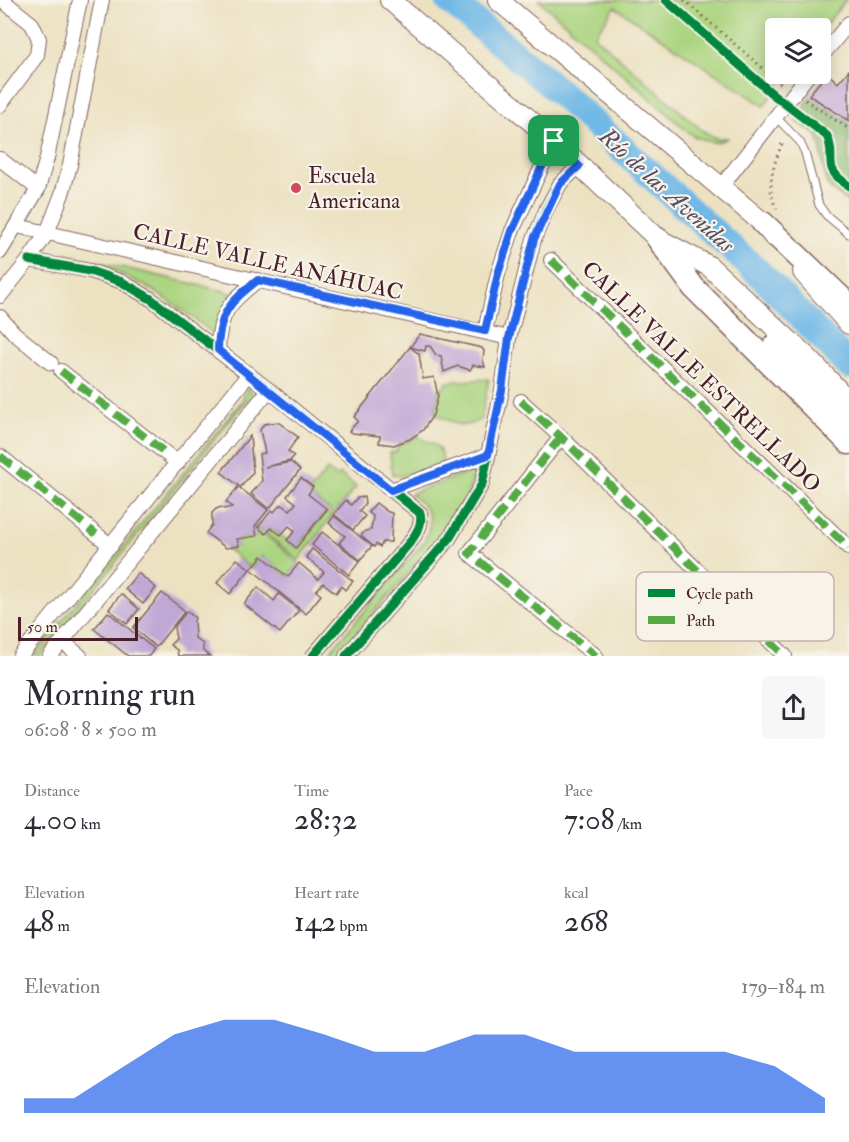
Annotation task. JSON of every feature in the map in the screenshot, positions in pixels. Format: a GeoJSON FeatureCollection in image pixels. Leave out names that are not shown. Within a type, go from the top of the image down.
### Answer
{"type":"FeatureCollection","features":[{"type":"Feature","properties":{"kind":"main road"},"geometry":{"type":"LineString","coordinates":[[390,0],[554,141],[800,369],[849,420]]}},
{"type":"Feature","properties":{"kind":"main road"},"geometry":{"type":"LineString","coordinates":[[498,0],[720,188],[772,219],[849,291]]}},
{"type":"Feature","properties":{"kind":"main road"},"geometry":{"type":"LineString","coordinates":[[772,219],[849,305]]}},
{"type":"Feature","properties":{"kind":"main road"},"geometry":{"type":"LineString","coordinates":[[772,219],[813,286],[849,324]]}},
{"type":"Feature","properties":{"kind":"main road"},"geometry":{"type":"LineString","coordinates":[[658,239],[709,266],[810,360],[849,402]]}},
{"type":"Feature","properties":{"kind":"main road"},"geometry":{"type":"LineString","coordinates":[[658,239],[694,288],[849,443]]}},
{"type":"Feature","properties":{"kind":"street"},"geometry":{"type":"LineString","coordinates":[[0,105],[37,56],[39,39],[32,24],[2,0]]}},
{"type":"Feature","properties":{"kind":"street"},"geometry":{"type":"LineString","coordinates":[[0,252],[38,189],[47,158],[80,0]]}},
{"type":"Feature","properties":{"kind":"street"},"geometry":{"type":"LineString","coordinates":[[0,296],[29,261],[47,233],[62,194],[70,165],[102,0]]}},
{"type":"Feature","properties":{"kind":"street"},"geometry":{"type":"LineString","coordinates":[[831,49],[844,38],[849,23]]}},
{"type":"Feature","properties":{"kind":"street"},"geometry":{"type":"LineString","coordinates":[[720,188],[776,117],[792,103],[803,84]]}},
{"type":"Feature","properties":{"kind":"street"},"geometry":{"type":"LineString","coordinates":[[485,331],[498,274],[512,231],[554,141]]}},
{"type":"Feature","properties":{"kind":"street"},"geometry":{"type":"LineString","coordinates":[[0,159],[38,189]]}},
{"type":"Feature","properties":{"kind":"street"},"geometry":{"type":"LineString","coordinates":[[346,656],[449,539],[482,484],[502,390],[509,338],[534,239],[560,184],[579,166]]}},
{"type":"Feature","properties":{"kind":"street"},"geometry":{"type":"LineString","coordinates":[[527,196],[547,208]]}},
{"type":"Feature","properties":{"kind":"street","name":"CALLE VALLE ANÁHUAC"},"geometry":{"type":"LineString","coordinates":[[17,226],[509,338]]}},
{"type":"Feature","properties":{"kind":"street","name":"CALLE VALLE ESTRELLADO"},"geometry":{"type":"LineString","coordinates":[[551,260],[849,548]]}},
{"type":"Feature","properties":{"kind":"street"},"geometry":{"type":"LineString","coordinates":[[29,261],[90,271],[122,282],[152,299],[249,374],[420,513],[422,520],[418,531],[313,656]]}},
{"type":"Feature","properties":{"kind":"street"},"geometry":{"type":"LineString","coordinates":[[218,350],[219,330],[225,312],[236,298],[258,280]]}},
{"type":"Feature","properties":{"kind":"street"},"geometry":{"type":"LineString","coordinates":[[0,317],[14,333],[178,463]]}},
{"type":"Feature","properties":{"kind":"street"},"geometry":{"type":"LineString","coordinates":[[0,338],[14,333]]}},
{"type":"Feature","properties":{"kind":"street"},"geometry":{"type":"LineString","coordinates":[[20,656],[249,374]]}},
{"type":"Feature","properties":{"kind":"street"},"geometry":{"type":"LineString","coordinates":[[50,656],[268,390]]}},
{"type":"Feature","properties":{"kind":"street"},"geometry":{"type":"LineString","coordinates":[[521,401],[699,572]]}},
{"type":"Feature","properties":{"kind":"street"},"geometry":{"type":"LineString","coordinates":[[561,437],[468,553],[596,656]]}},
{"type":"Feature","properties":{"kind":"street"},"geometry":{"type":"LineString","coordinates":[[391,490],[488,455]]}},
{"type":"Feature","properties":{"kind":"street"},"geometry":{"type":"LineString","coordinates":[[0,456],[111,546]]}},
{"type":"Feature","properties":{"kind":"street"},"geometry":{"type":"LineString","coordinates":[[770,641],[785,656]]}},
{"type":"Feature","properties":{"kind":"street"},"geometry":{"type":"LineString","coordinates":[[63,642],[80,656]]}},
{"type":"Feature","properties":{"kind":"lane"},"geometry":{"type":"LineString","coordinates":[[776,117],[800,142],[819,205],[826,215],[849,234]]}},
{"type":"Feature","properties":{"kind":"path"},"geometry":{"type":"LineString","coordinates":[[684,0],[777,82],[792,103],[804,99],[849,129]]}},
{"type":"Feature","properties":{"kind":"path"},"geometry":{"type":"LineString","coordinates":[[772,219],[774,204],[771,180],[777,154],[788,129]]}},
{"type":"Feature","properties":{"kind":"green space"},"geometry":{"type":"Polygon","coordinates":[[[539,0],[846,0],[831,19],[765,18],[765,84],[780,84],[764,106],[615,7],[594,36],[703,131],[716,138],[727,138],[714,142],[693,136],[539,0]]]}},
{"type":"Feature","properties":{"kind":"green space"},"geometry":{"type":"Polygon","coordinates":[[[810,97],[849,123],[849,202],[831,190],[826,183],[820,145],[816,135],[795,121],[810,97]]]}},
{"type":"Feature","properties":{"kind":"green space"},"geometry":{"type":"Polygon","coordinates":[[[65,254],[232,293],[233,297],[214,334],[144,286],[119,273],[65,259],[65,254]]]}},
{"type":"Feature","properties":{"kind":"green space"},"geometry":{"type":"Polygon","coordinates":[[[489,379],[481,419],[475,423],[458,424],[435,413],[439,388],[443,389],[447,382],[489,379]]]}},
{"type":"Feature","properties":{"kind":"green space"},"geometry":{"type":"Polygon","coordinates":[[[247,388],[256,397],[245,402],[40,656],[34,655],[242,401],[247,388]]]}},
{"type":"Feature","properties":{"kind":"green space"},"geometry":{"type":"Polygon","coordinates":[[[417,435],[439,449],[443,463],[402,476],[392,475],[390,453],[396,452],[399,444],[410,441],[417,435]]]}},
{"type":"Feature","properties":{"kind":"green space"},"geometry":{"type":"Polygon","coordinates":[[[327,470],[337,477],[340,474],[356,487],[334,514],[308,494],[327,470]]]}},
{"type":"Feature","properties":{"kind":"green space"},"geometry":{"type":"Polygon","coordinates":[[[474,470],[468,494],[442,535],[336,656],[326,656],[424,542],[429,527],[429,515],[410,494],[474,470]]]}},
{"type":"Feature","properties":{"kind":"green space"},"geometry":{"type":"Polygon","coordinates":[[[326,512],[332,516],[299,560],[266,534],[271,528],[297,548],[326,512]]]}},
{"type":"Feature","properties":{"kind":"green space"},"geometry":{"type":"Polygon","coordinates":[[[255,526],[299,563],[288,577],[262,556],[251,569],[226,548],[238,546],[237,539],[257,536],[255,526]]]}},
{"type":"Feature","properties":{"kind":"building"},"geometry":{"type":"Polygon","coordinates":[[[849,70],[849,121],[809,95],[818,84],[831,84],[831,77],[838,83],[849,70]]]}},
{"type":"Feature","properties":{"kind":"building"},"geometry":{"type":"Polygon","coordinates":[[[420,334],[482,348],[485,367],[473,365],[470,370],[458,366],[444,372],[441,356],[436,355],[430,346],[426,346],[425,351],[410,347],[420,334]]]}},
{"type":"Feature","properties":{"kind":"building"},"geometry":{"type":"Polygon","coordinates":[[[410,347],[419,354],[423,379],[434,377],[438,396],[433,415],[423,430],[410,439],[394,445],[379,443],[380,436],[349,431],[358,421],[354,417],[410,347]]]}},
{"type":"Feature","properties":{"kind":"building"},"geometry":{"type":"Polygon","coordinates":[[[278,422],[298,437],[288,451],[294,456],[290,461],[265,467],[291,462],[300,470],[269,509],[251,494],[262,481],[259,454],[265,453],[260,430],[264,424],[278,422]]]}},
{"type":"Feature","properties":{"kind":"building"},"geometry":{"type":"Polygon","coordinates":[[[250,436],[253,472],[240,488],[268,510],[255,526],[257,536],[237,539],[239,546],[226,548],[206,533],[212,525],[212,513],[216,509],[232,507],[226,502],[239,486],[221,472],[250,436]]]}},
{"type":"Feature","properties":{"kind":"building"},"geometry":{"type":"Polygon","coordinates":[[[301,478],[313,487],[308,494],[327,509],[296,548],[287,540],[295,531],[289,526],[281,535],[271,528],[266,534],[258,527],[272,510],[274,512],[281,504],[290,510],[296,503],[287,496],[301,478]]]}},
{"type":"Feature","properties":{"kind":"building"},"geometry":{"type":"Polygon","coordinates":[[[364,497],[365,504],[359,511],[365,516],[353,530],[334,514],[346,500],[351,505],[357,498],[364,497]]]}},
{"type":"Feature","properties":{"kind":"building"},"geometry":{"type":"Polygon","coordinates":[[[376,503],[392,513],[391,542],[383,542],[380,547],[376,544],[374,547],[361,536],[365,531],[371,530],[373,516],[368,512],[376,503]]]}},
{"type":"Feature","properties":{"kind":"building"},"geometry":{"type":"Polygon","coordinates":[[[334,516],[372,546],[360,560],[339,543],[345,536],[329,523],[334,516]]]}},
{"type":"Feature","properties":{"kind":"building"},"geometry":{"type":"Polygon","coordinates":[[[322,532],[360,561],[349,575],[312,545],[322,532]]]}},
{"type":"Feature","properties":{"kind":"building"},"geometry":{"type":"Polygon","coordinates":[[[312,549],[353,581],[345,590],[341,586],[336,593],[323,583],[316,591],[321,595],[306,614],[251,569],[262,556],[288,577],[299,563],[318,579],[324,572],[306,557],[312,549]]]}},
{"type":"Feature","properties":{"kind":"building"},"geometry":{"type":"Polygon","coordinates":[[[237,559],[250,569],[230,594],[217,583],[237,559]]]}},
{"type":"Feature","properties":{"kind":"building"},"geometry":{"type":"Polygon","coordinates":[[[138,573],[156,588],[143,604],[125,589],[138,573]]]}},
{"type":"Feature","properties":{"kind":"building"},"geometry":{"type":"Polygon","coordinates":[[[258,587],[274,601],[279,594],[299,610],[280,633],[244,604],[258,587]]]}},
{"type":"Feature","properties":{"kind":"building"},"geometry":{"type":"Polygon","coordinates":[[[162,593],[185,611],[156,647],[133,628],[162,593]]]}},
{"type":"Feature","properties":{"kind":"building"},"geometry":{"type":"Polygon","coordinates":[[[121,594],[139,609],[127,624],[109,609],[121,594]]]}},
{"type":"Feature","properties":{"kind":"building"},"geometry":{"type":"Polygon","coordinates":[[[187,611],[195,618],[195,638],[203,644],[203,651],[210,656],[178,656],[177,650],[170,645],[176,639],[174,627],[187,611]]]}},
{"type":"Feature","properties":{"kind":"building"},"geometry":{"type":"Polygon","coordinates":[[[108,612],[154,649],[149,656],[128,656],[94,629],[108,612]]]}},
{"type":"Feature","properties":{"kind":"waterway","name":"Río de las Avenidas"},"geometry":{"type":"LineString","coordinates":[[449,0],[557,90],[761,275],[849,365]]}},
{"type":"Feature","properties":{"kind":"marked path"},"geometry":{"type":"LineString","coordinates":[[551,260],[849,548]]}},
{"type":"Feature","properties":{"kind":"marked path"},"geometry":{"type":"LineString","coordinates":[[61,371],[163,451]]}},
{"type":"Feature","properties":{"kind":"marked path"},"geometry":{"type":"LineString","coordinates":[[521,401],[699,572]]}},
{"type":"Feature","properties":{"kind":"marked path"},"geometry":{"type":"LineString","coordinates":[[561,437],[469,553],[596,656]]}},
{"type":"Feature","properties":{"kind":"marked path"},"geometry":{"type":"LineString","coordinates":[[0,456],[96,534]]}},
{"type":"Feature","properties":{"kind":"marked path"},"geometry":{"type":"LineString","coordinates":[[770,641],[785,656]]}},
{"type":"Feature","properties":{"kind":"cycle path"},"geometry":{"type":"LineString","coordinates":[[666,0],[770,92],[827,136],[834,173],[849,186]]}},
{"type":"Feature","properties":{"kind":"cycle path"},"geometry":{"type":"LineString","coordinates":[[346,656],[449,539],[482,484],[502,390],[509,338],[534,239],[560,184],[579,166]]}},
{"type":"Feature","properties":{"kind":"cycle path"},"geometry":{"type":"LineString","coordinates":[[29,260],[90,271],[122,282],[151,299],[269,390],[420,513],[420,524],[411,541],[313,656]]}},
{"type":"Feature","properties":{"kind":"place","name":"Escuela Americana"},"geometry":{"type":"Point","coordinates":[296,188]}},
{"type":"Feature","properties":{"kind":"route"},"geometry":{"type":"LineString","coordinates":[[554,141],[579,166],[560,184],[534,239],[509,338],[502,390],[488,455],[391,490],[218,350],[219,330],[225,312],[236,298],[258,280],[485,331],[498,274],[512,231],[554,141]]}}]}
